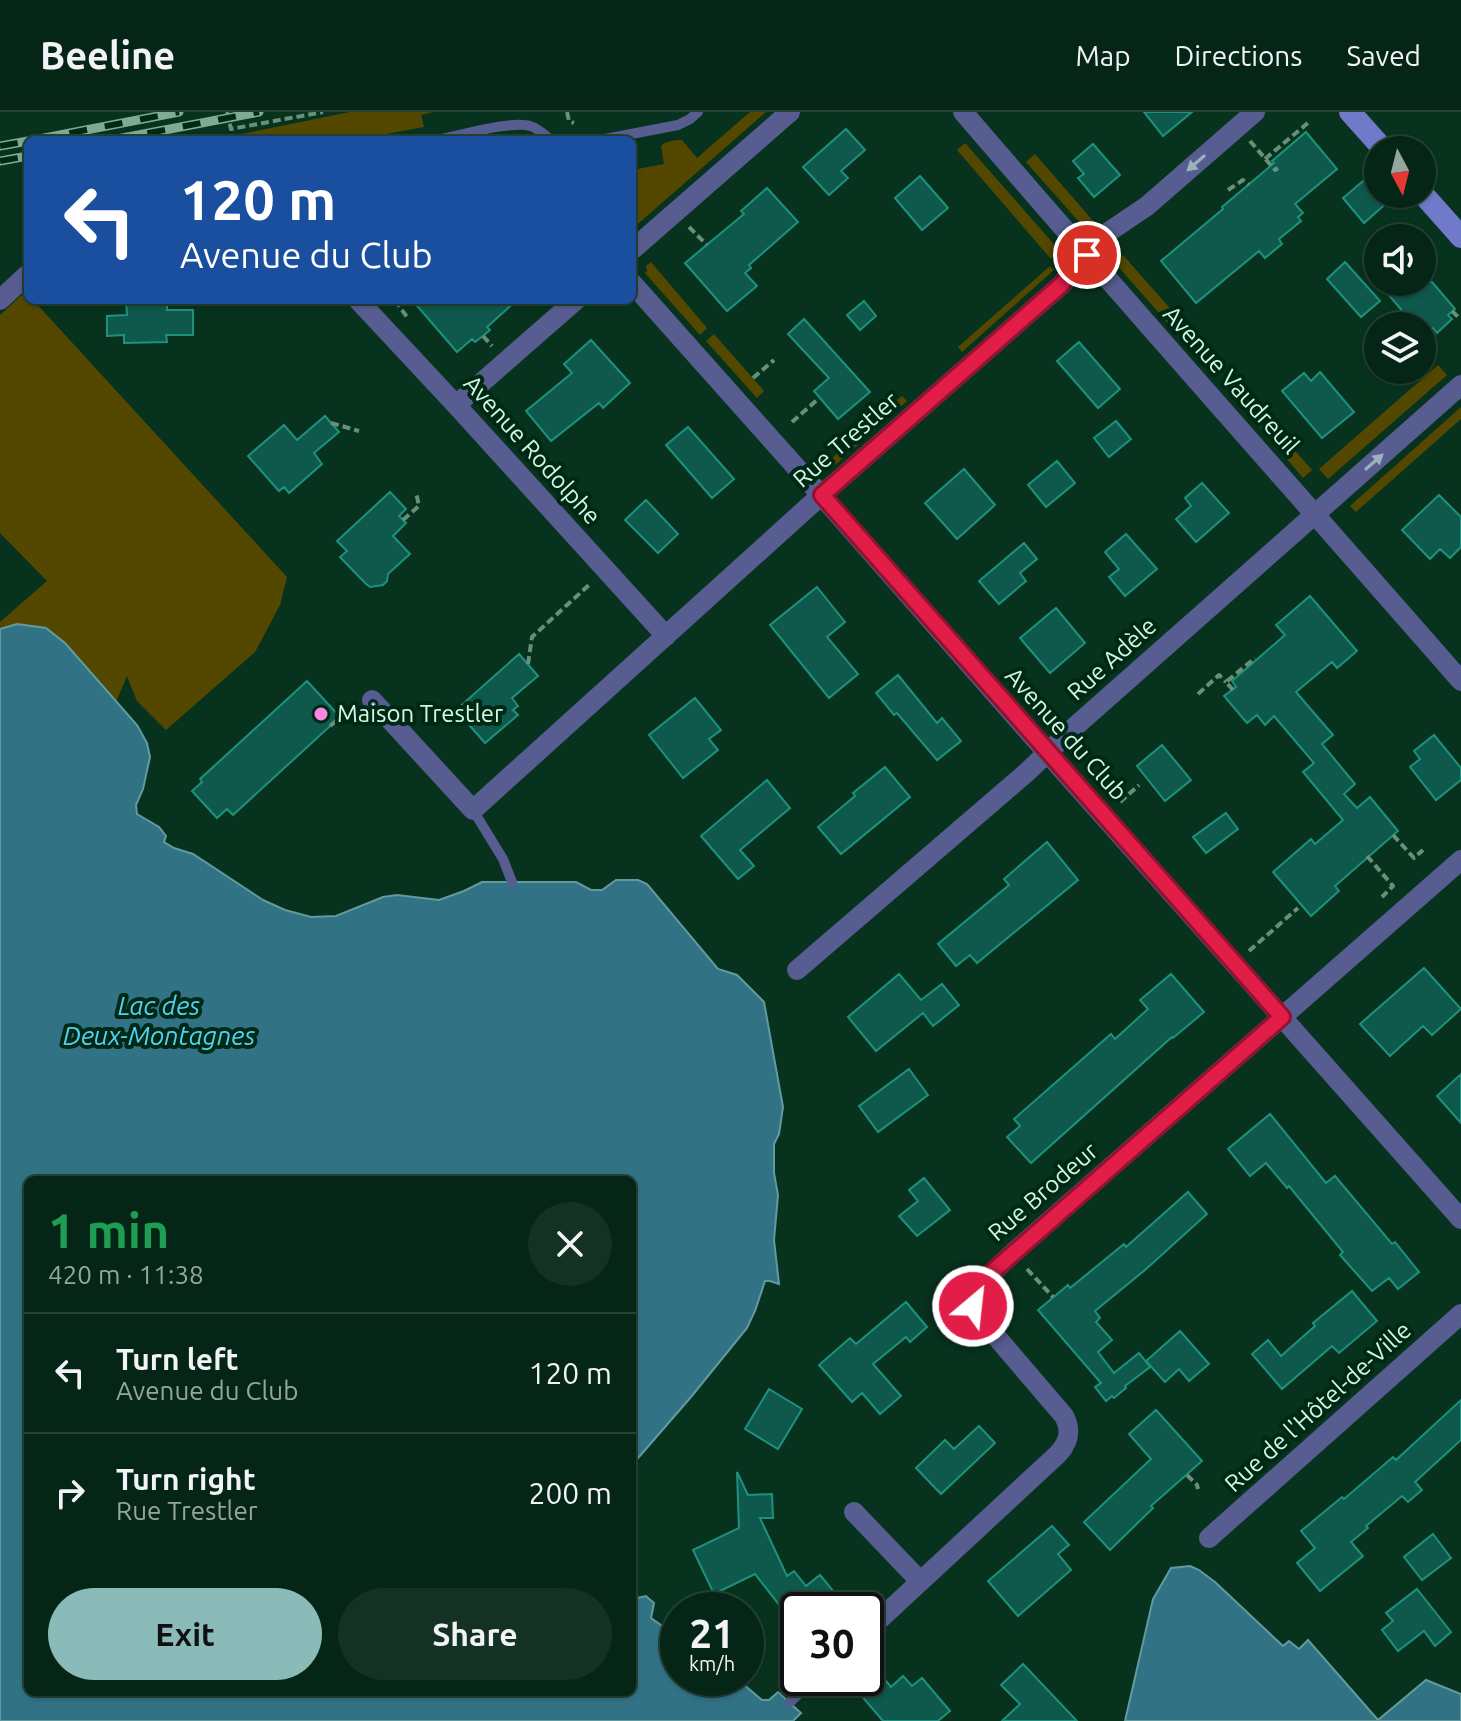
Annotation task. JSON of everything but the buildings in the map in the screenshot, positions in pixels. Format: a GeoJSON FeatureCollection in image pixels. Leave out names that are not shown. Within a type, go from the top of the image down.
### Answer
{"type":"FeatureCollection","features":[{"type":"Feature","properties":{"kind":"main road"},"geometry":{"type":"LineString","coordinates":[[1350,112],[1371,136]]}},
{"type":"Feature","properties":{"kind":"main road"},"geometry":{"type":"LineString","coordinates":[[1435,208],[1461,237]]}},
{"type":"Feature","properties":{"kind":"street"},"geometry":{"type":"LineString","coordinates":[[636,247],[790,112]]}},
{"type":"Feature","properties":{"kind":"street","name":"Avenue Vaudreuil"},"geometry":{"type":"LineString","coordinates":[[963,112],[1461,681]]}},
{"type":"Feature","properties":{"kind":"street","name":"Rue Trestler"},"geometry":{"type":"LineString","coordinates":[[473,810],[822,495],[1061,285],[1107,233],[1147,206],[1255,112]]}},
{"type":"Feature","properties":{"kind":"street"},"geometry":{"type":"LineString","coordinates":[[0,300],[24,278]]}},
{"type":"Feature","properties":{"kind":"street","name":"Avenue du Club"},"geometry":{"type":"LineString","coordinates":[[636,287],[1461,1219]]}},
{"type":"Feature","properties":{"kind":"street","name":"Avenue Rodolphe"},"geometry":{"type":"LineString","coordinates":[[362,304],[666,636]]}},
{"type":"Feature","properties":{"kind":"street"},"geometry":{"type":"LineString","coordinates":[[456,405],[571,304]]}},
{"type":"Feature","properties":{"kind":"street","name":"Rue Adèle"},"geometry":{"type":"LineString","coordinates":[[797,970],[1461,385]]}},
{"type":"Feature","properties":{"kind":"street"},"geometry":{"type":"LineString","coordinates":[[368,700],[473,810]]}},
{"type":"Feature","properties":{"kind":"street","name":"Rue Brodeur"},"geometry":{"type":"LineString","coordinates":[[884,1615],[1058,1454],[1066,1445],[1070,1432],[1064,1416],[976,1313],[972,1300],[976,1288],[1461,860]]}},
{"type":"Feature","properties":{"kind":"street","name":"Rue de l'Hôtel-de-Ville"},"geometry":{"type":"LineString","coordinates":[[1209,1538],[1461,1314]]}},
{"type":"Feature","properties":{"kind":"street"},"geometry":{"type":"LineString","coordinates":[[854,1512],[920,1581]]}},
{"type":"Feature","properties":{"kind":"lane"},"geometry":{"type":"LineString","coordinates":[[621,136],[678,125],[698,112]]}},
{"type":"Feature","properties":{"kind":"lane"},"geometry":{"type":"LineString","coordinates":[[457,136],[511,125],[532,126],[546,136]]}},
{"type":"Feature","properties":{"kind":"lane"},"geometry":{"type":"LineString","coordinates":[[473,810],[503,859],[512,882]]}},
{"type":"Feature","properties":{"kind":"lane"},"geometry":{"type":"LineString","coordinates":[[790,1702],[796,1696]]}},
{"type":"Feature","properties":{"kind":"path"},"geometry":{"type":"LineString","coordinates":[[227,112],[231,129],[323,112]]}},
{"type":"Feature","properties":{"kind":"path"},"geometry":{"type":"LineString","coordinates":[[567,112],[569,121],[574,123]]}},
{"type":"Feature","properties":{"kind":"path"},"geometry":{"type":"LineString","coordinates":[[1265,159],[1299,134],[1309,122]]}},
{"type":"Feature","properties":{"kind":"path"},"geometry":{"type":"LineString","coordinates":[[1250,140],[1275,170],[1278,168]]}},
{"type":"Feature","properties":{"kind":"path"},"geometry":{"type":"LineString","coordinates":[[1228,190],[1243,180],[1249,185]]}},
{"type":"Feature","properties":{"kind":"path"},"geometry":{"type":"LineString","coordinates":[[688,225],[707,245]]}},
{"type":"Feature","properties":{"kind":"path"},"geometry":{"type":"LineString","coordinates":[[398,304],[407,317]]}},
{"type":"Feature","properties":{"kind":"path"},"geometry":{"type":"LineString","coordinates":[[1452,311],[1458,317],[1461,315]]}},
{"type":"Feature","properties":{"kind":"path"},"geometry":{"type":"LineString","coordinates":[[483,336],[496,350]]}},
{"type":"Feature","properties":{"kind":"path"},"geometry":{"type":"LineString","coordinates":[[753,378],[774,360]]}},
{"type":"Feature","properties":{"kind":"path"},"geometry":{"type":"LineString","coordinates":[[792,422],[817,400]]}},
{"type":"Feature","properties":{"kind":"path"},"geometry":{"type":"LineString","coordinates":[[331,423],[359,431]]}},
{"type":"Feature","properties":{"kind":"path"},"geometry":{"type":"LineString","coordinates":[[403,520],[419,506],[416,492]]}},
{"type":"Feature","properties":{"kind":"path"},"geometry":{"type":"LineString","coordinates":[[528,664],[532,637],[592,582]]}},
{"type":"Feature","properties":{"kind":"path"},"geometry":{"type":"LineString","coordinates":[[1226,682],[1255,658]]}},
{"type":"Feature","properties":{"kind":"path"},"geometry":{"type":"LineString","coordinates":[[1198,694],[1219,675],[1233,690]]}},
{"type":"Feature","properties":{"kind":"path"},"geometry":{"type":"LineString","coordinates":[[330,726],[368,700]]}},
{"type":"Feature","properties":{"kind":"path"},"geometry":{"type":"LineString","coordinates":[[1116,805],[1139,785]]}},
{"type":"Feature","properties":{"kind":"path"},"geometry":{"type":"LineString","coordinates":[[1393,835],[1414,858],[1423,850]]}},
{"type":"Feature","properties":{"kind":"path"},"geometry":{"type":"LineString","coordinates":[[1367,856],[1393,886],[1382,897]]}},
{"type":"Feature","properties":{"kind":"path"},"geometry":{"type":"LineString","coordinates":[[1247,953],[1298,908]]}},
{"type":"Feature","properties":{"kind":"path"},"geometry":{"type":"LineString","coordinates":[[1025,1266],[1053,1297]]}},
{"type":"Feature","properties":{"kind":"path"},"geometry":{"type":"LineString","coordinates":[[1187,1475],[1198,1489]]}},
{"type":"Feature","properties":{"kind":"shaded area"},"geometry":{"type":"Polygon","coordinates":[[[350,112],[433,112],[421,115],[424,127],[376,136],[232,136],[350,112]]]}},
{"type":"Feature","properties":{"kind":"shaded area"},"geometry":{"type":"Polygon","coordinates":[[[750,112],[766,112],[636,226],[636,169],[664,164],[661,146],[674,141],[682,140],[697,158],[750,112]]]}},
{"type":"Feature","properties":{"kind":"shaded area"},"geometry":{"type":"Polygon","coordinates":[[[965,143],[1059,250],[1051,259],[957,150],[965,143]]]}},
{"type":"Feature","properties":{"kind":"shaded area"},"geometry":{"type":"Polygon","coordinates":[[[1035,154],[1095,223],[1081,224],[1026,162],[1035,154]]]}},
{"type":"Feature","properties":{"kind":"shaded area"},"geometry":{"type":"Polygon","coordinates":[[[1123,255],[1205,348],[1197,356],[1115,263],[1123,255]]]}},
{"type":"Feature","properties":{"kind":"shaded area"},"geometry":{"type":"Polygon","coordinates":[[[651,262],[707,328],[700,335],[645,273],[646,266],[651,262]]]}},
{"type":"Feature","properties":{"kind":"shaded area"},"geometry":{"type":"Polygon","coordinates":[[[1050,266],[1054,270],[962,352],[958,347],[1050,266]]]}},
{"type":"Feature","properties":{"kind":"shaded area"},"geometry":{"type":"Polygon","coordinates":[[[24,293],[24,304],[37,304],[287,577],[280,605],[255,652],[166,730],[137,701],[127,676],[116,702],[65,643],[17,624],[0,629],[0,622],[47,581],[0,533],[0,315],[24,293]]]}},
{"type":"Feature","properties":{"kind":"shaded area"},"geometry":{"type":"Polygon","coordinates":[[[714,334],[764,391],[757,398],[706,341],[714,334]]]}},
{"type":"Feature","properties":{"kind":"shaded area"},"geometry":{"type":"Polygon","coordinates":[[[1438,365],[1447,375],[1328,479],[1319,469],[1416,384],[1436,384],[1438,365]]]}},
{"type":"Feature","properties":{"kind":"shaded area"},"geometry":{"type":"Polygon","coordinates":[[[1244,392],[1312,470],[1303,478],[1236,399],[1244,392]]]}},
{"type":"Feature","properties":{"kind":"shaded area"},"geometry":{"type":"Polygon","coordinates":[[[902,396],[907,401],[834,466],[830,460],[902,396]]]}},
{"type":"Feature","properties":{"kind":"shaded area"},"geometry":{"type":"Polygon","coordinates":[[[1461,407],[1461,419],[1356,512],[1350,506],[1461,407]]]}},
{"type":"Feature","properties":{"kind":"water","name":"Lac des Deux-Montagnes"},"geometry":{"type":"Polygon","coordinates":[[[17,624],[46,628],[65,643],[137,725],[147,743],[150,757],[136,805],[137,814],[159,827],[166,836],[164,842],[193,854],[263,900],[285,910],[311,917],[336,916],[383,897],[397,895],[439,900],[482,882],[576,882],[591,890],[602,890],[616,880],[638,880],[647,884],[718,969],[737,975],[764,1002],[783,1107],[779,1134],[774,1144],[778,1195],[774,1240],[779,1284],[765,1281],[747,1328],[636,1460],[636,1176],[24,1176],[24,1696],[636,1696],[636,1598],[646,1596],[654,1603],[651,1618],[660,1624],[660,1696],[757,1696],[769,1700],[778,1692],[801,1713],[793,1721],[0,1721],[0,629],[17,624]]]}},
{"type":"Feature","properties":{"kind":"water"},"geometry":{"type":"Polygon","coordinates":[[[1190,1566],[1215,1582],[1283,1646],[1289,1641],[1299,1649],[1308,1640],[1378,1720],[1426,1680],[1461,1694],[1461,1721],[1125,1721],[1153,1599],[1171,1568],[1190,1566]]]}},
{"type":"Feature","properties":{"kind":"railway"},"geometry":{"type":"LineString","coordinates":[[55,136],[179,112]]}},
{"type":"Feature","properties":{"kind":"railway"},"geometry":{"type":"LineString","coordinates":[[133,136],[259,112]]}},
{"type":"Feature","properties":{"kind":"railway"},"geometry":{"type":"LineString","coordinates":[[0,146],[24,142]]}},
{"type":"Feature","properties":{"kind":"railway"},"geometry":{"type":"LineString","coordinates":[[0,161],[24,157]]}},
{"type":"Feature","properties":{"kind":"place","name":"Maison Trestler"},"geometry":{"type":"Point","coordinates":[321,714]}},
{"type":"Feature","properties":{"kind":"route"},"geometry":{"type":"LineString","coordinates":[[973,1306],[973,1294],[983,1280],[1282,1017],[822,495],[1061,285],[1087,255]]}}]}
